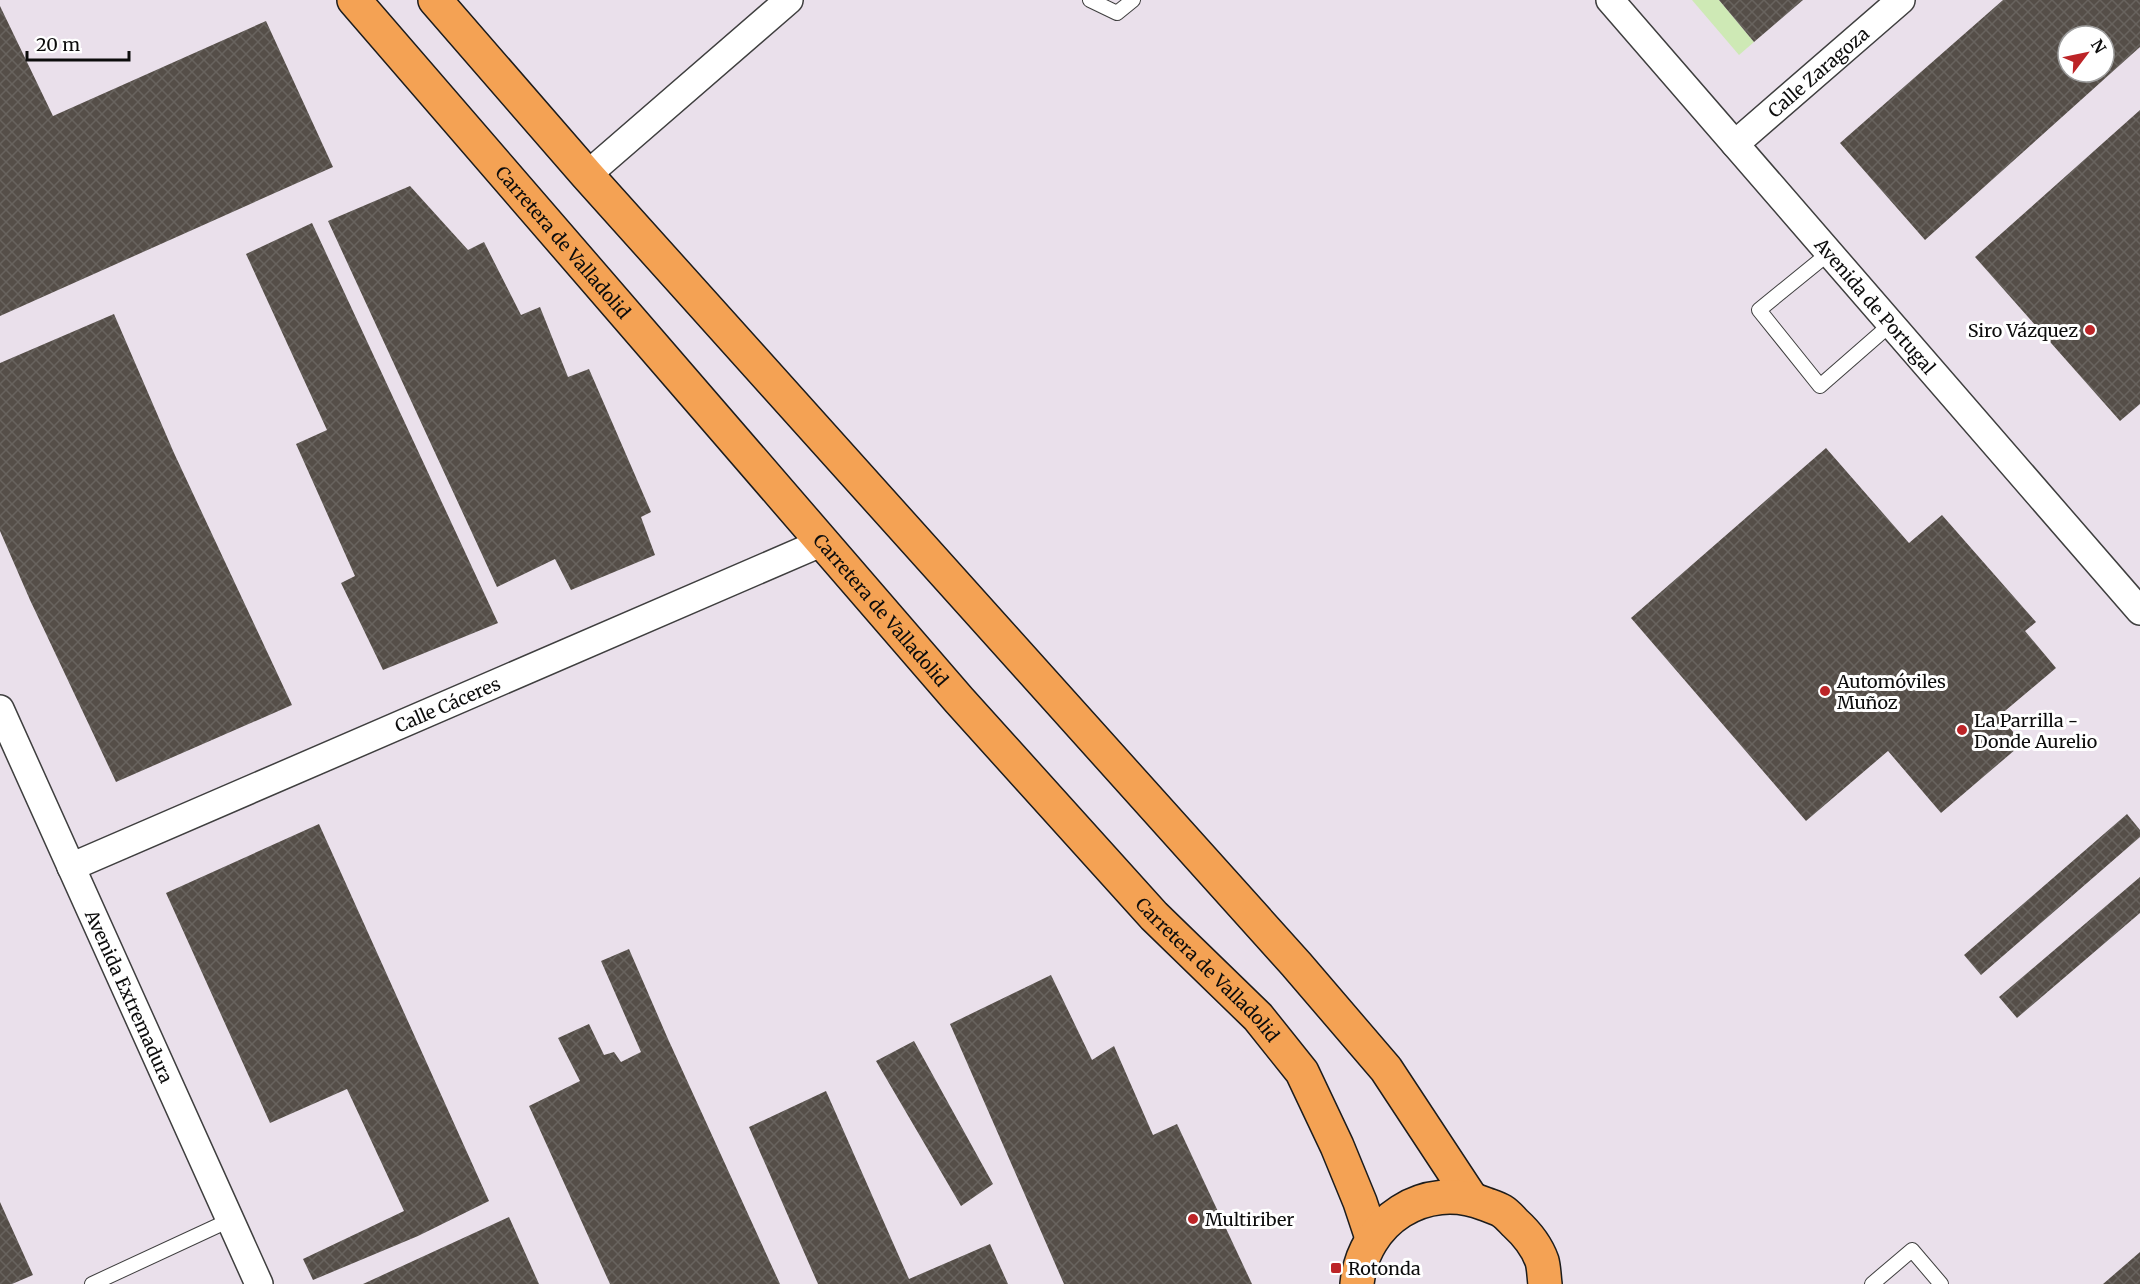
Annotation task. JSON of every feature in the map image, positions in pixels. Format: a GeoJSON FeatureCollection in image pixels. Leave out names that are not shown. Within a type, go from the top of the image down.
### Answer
{"type":"FeatureCollection","features":[{"type":"Feature","properties":{"kind":"highway","name":"Carretera de Valladolid"},"geometry":{"type":"LineString","coordinates":[[354,0],[959,700],[1146,908],[1258,1017],[1302,1072],[1337,1146],[1372,1238]]}},
{"type":"Feature","properties":{"kind":"highway"},"geometry":{"type":"LineString","coordinates":[[435,0],[587,175],[1296,964],[1386,1069],[1471,1198]]}},
{"type":"Feature","properties":{"kind":"highway"},"geometry":{"type":"LineString","coordinates":[[1357,1284],[1359,1268],[1372,1238],[1391,1217],[1415,1203],[1443,1197],[1471,1198],[1501,1210],[1526,1233],[1542,1261],[1545,1284]]}},
{"type":"Feature","properties":{"kind":"street"},"geometry":{"type":"LineString","coordinates":[[587,175],[789,0]]}},
{"type":"Feature","properties":{"kind":"street","name":"Avenida de Portugal"},"geometry":{"type":"LineString","coordinates":[[1610,0],[2140,612]]}},
{"type":"Feature","properties":{"kind":"street","name":"Calle Zaragoza"},"geometry":{"type":"LineString","coordinates":[[1735,144],[1901,0]]}},
{"type":"Feature","properties":{"kind":"street","name":"Calle Cáceres"},"geometry":{"type":"LineString","coordinates":[[70,867],[823,542]]}},
{"type":"Feature","properties":{"kind":"street","name":"Avenida Extremadura"},"geometry":{"type":"LineString","coordinates":[[0,709],[259,1284]]}},
{"type":"Feature","properties":{"kind":"lane"},"geometry":{"type":"LineString","coordinates":[[1090,0],[1117,13],[1133,0]]}},
{"type":"Feature","properties":{"kind":"lane"},"geometry":{"type":"LineString","coordinates":[[1829,253],[1759,310],[1820,386],[1891,324]]}},
{"type":"Feature","properties":{"kind":"lane"},"geometry":{"type":"LineString","coordinates":[[92,1284],[230,1220]]}},
{"type":"Feature","properties":{"kind":"lane"},"geometry":{"type":"LineString","coordinates":[[1872,1284],[1912,1250],[1941,1284]]}},
{"type":"Feature","properties":{"kind":"shaded area"},"geometry":{"type":"Polygon","coordinates":[[[0,0],[2140,0],[2140,1284],[0,1284],[0,0]]]}},
{"type":"Feature","properties":{"kind":"green space"},"geometry":{"type":"Polygon","coordinates":[[[1692,0],[1719,0],[1754,42],[1739,55],[1692,0]]]}},
{"type":"Feature","properties":{"kind":"building"},"geometry":{"type":"Polygon","coordinates":[[[1719,0],[1803,0],[1754,42],[1719,0]]]}},
{"type":"Feature","properties":{"kind":"building"},"geometry":{"type":"Polygon","coordinates":[[[2003,0],[2140,0],[2140,47],[2116,69],[2116,24],[2056,24],[2056,84],[2099,84],[1925,240],[1840,143],[2003,0]]]}},
{"type":"Feature","properties":{"kind":"building"},"geometry":{"type":"Polygon","coordinates":[[[0,6],[53,116],[266,21],[333,167],[0,316],[0,6]]]}},
{"type":"Feature","properties":{"kind":"building","name":"Siro Vázquez"},"geometry":{"type":"Polygon","coordinates":[[[2140,110],[2140,404],[2120,421],[1975,257],[2140,110]]]}},
{"type":"Feature","properties":{"kind":"building"},"geometry":{"type":"Polygon","coordinates":[[[410,186],[468,250],[484,242],[521,315],[540,307],[568,377],[589,369],[651,512],[641,517],[655,555],[571,590],[555,559],[497,587],[328,221],[410,186]]]}},
{"type":"Feature","properties":{"kind":"building"},"geometry":{"type":"Polygon","coordinates":[[[312,223],[498,623],[383,670],[341,583],[355,576],[296,444],[327,430],[246,254],[312,223]]]}},
{"type":"Feature","properties":{"kind":"building"},"geometry":{"type":"Polygon","coordinates":[[[114,314],[174,453],[292,705],[116,782],[0,531],[0,363],[114,314]]]}},
{"type":"Feature","properties":{"kind":"building","name":"Automóviles Muñoz"},"geometry":{"type":"Polygon","coordinates":[[[1826,448],[1909,543],[1942,515],[2036,622],[2025,631],[2056,668],[1999,716],[2023,743],[1941,813],[1888,751],[1806,821],[1631,618],[1826,448]]]}},
{"type":"Feature","properties":{"kind":"building"},"geometry":{"type":"Polygon","coordinates":[[[2127,814],[2140,830],[2140,837],[1981,975],[1964,955],[2127,814]]]}},
{"type":"Feature","properties":{"kind":"building"},"geometry":{"type":"Polygon","coordinates":[[[319,824],[489,1201],[418,1236],[313,1280],[303,1259],[404,1211],[347,1089],[270,1123],[166,893],[319,824]]]}},
{"type":"Feature","properties":{"kind":"building"},"geometry":{"type":"Polygon","coordinates":[[[2140,877],[2140,913],[2017,1018],[1999,997],[2140,877]]]}},
{"type":"Feature","properties":{"kind":"building"},"geometry":{"type":"Polygon","coordinates":[[[629,949],[780,1284],[610,1284],[529,1106],[580,1081],[558,1038],[589,1024],[604,1055],[614,1052],[621,1062],[641,1052],[601,961],[629,949]]]}},
{"type":"Feature","properties":{"kind":"building"},"geometry":{"type":"Polygon","coordinates":[[[1051,975],[1092,1060],[1114,1046],[1153,1135],[1177,1124],[1252,1284],[1064,1284],[950,1024],[1051,975]]]}},
{"type":"Feature","properties":{"kind":"building"},"geometry":{"type":"Polygon","coordinates":[[[914,1041],[993,1184],[961,1206],[876,1061],[914,1041]]]}},
{"type":"Feature","properties":{"kind":"building"},"geometry":{"type":"Polygon","coordinates":[[[826,1091],[909,1279],[990,1244],[1008,1284],[818,1284],[749,1127],[826,1091]]]}},
{"type":"Feature","properties":{"kind":"building"},"geometry":{"type":"Polygon","coordinates":[[[0,1202],[33,1275],[12,1284],[0,1284],[0,1202]]]}},
{"type":"Feature","properties":{"kind":"building"},"geometry":{"type":"Polygon","coordinates":[[[509,1217],[539,1284],[363,1284],[509,1217]]]}},
{"type":"Feature","properties":{"kind":"building"},"geometry":{"type":"Polygon","coordinates":[[[2140,1252],[2140,1284],[2103,1284],[2140,1252]]]}},
{"type":"Feature","properties":{"kind":"place","name":"Siro Vázquez"},"geometry":{"type":"Point","coordinates":[2090,330]}},
{"type":"Feature","properties":{"kind":"place","name":"Automóviles Muñoz"},"geometry":{"type":"Point","coordinates":[1825,691]}},
{"type":"Feature","properties":{"kind":"place","name":"La Parrilla - Donde Aurelio"},"geometry":{"type":"Point","coordinates":[1962,730]}},
{"type":"Feature","properties":{"kind":"place","name":"Multiriber"},"geometry":{"type":"Point","coordinates":[1193,1219]}},
{"type":"Feature","properties":{"kind":"place","name":"Rotonda"},"geometry":{"type":"Point","coordinates":[1336,1268]}}]}
